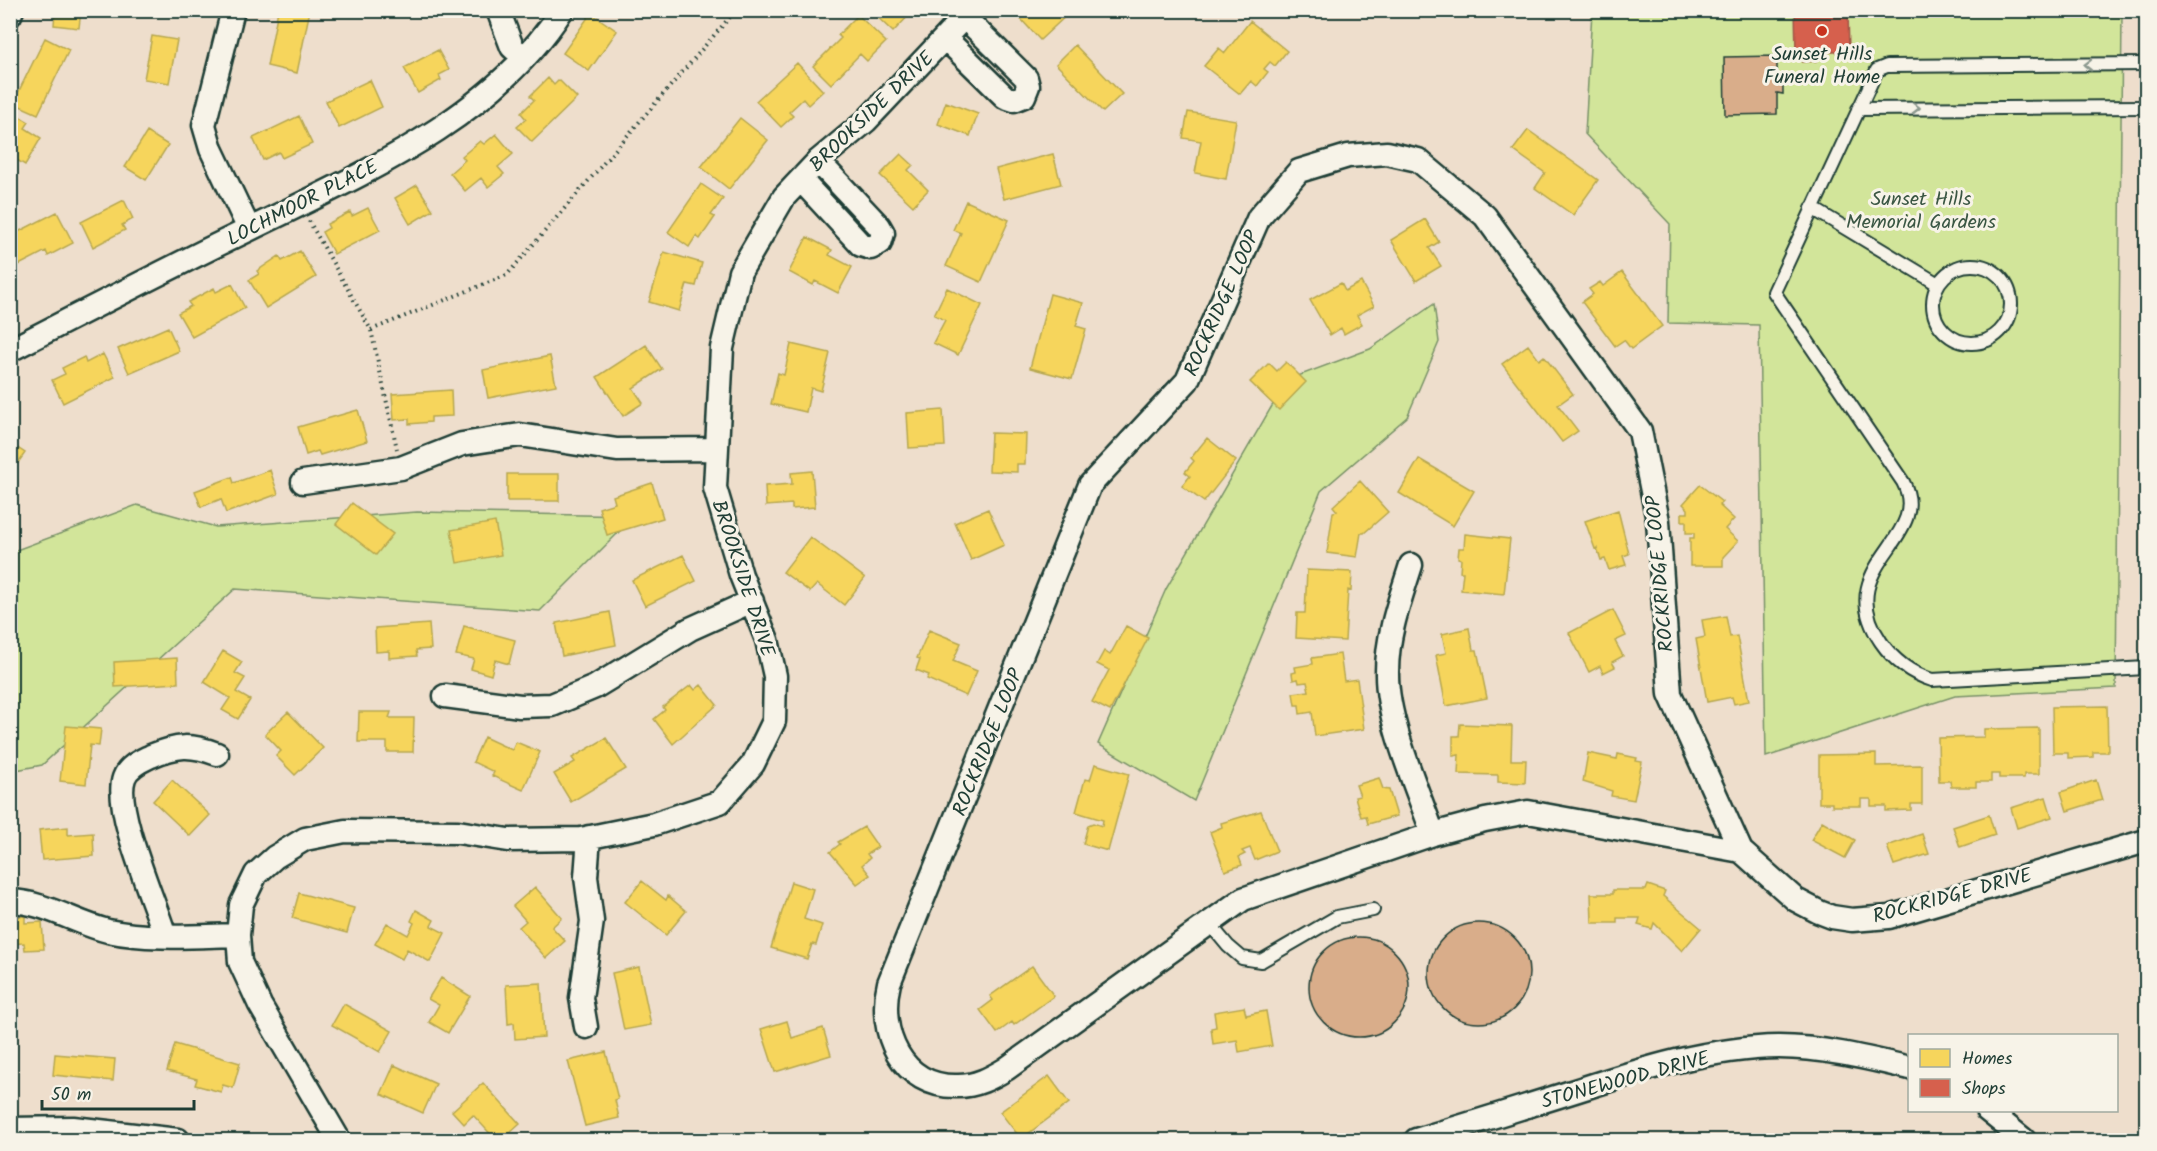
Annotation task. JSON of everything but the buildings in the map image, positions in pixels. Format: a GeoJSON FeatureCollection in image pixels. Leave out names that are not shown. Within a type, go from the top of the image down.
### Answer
{"type":"FeatureCollection","features":[{"type":"Feature","properties":{"kind":"street"},"geometry":{"type":"LineString","coordinates":[[10,15],[12,10]]}},
{"type":"Feature","properties":{"kind":"street"},"geometry":{"type":"LineString","coordinates":[[233,10],[204,125],[211,149],[249,229]]}},
{"type":"Feature","properties":{"kind":"street"},"geometry":{"type":"LineString","coordinates":[[498,10],[512,47],[524,58]]}},
{"type":"Feature","properties":{"kind":"street","name":"LOCHMOOR PLACE"},"geometry":{"type":"LineString","coordinates":[[10,350],[300,205],[443,126],[504,80],[562,10]]}},
{"type":"Feature","properties":{"kind":"street"},"geometry":{"type":"LineString","coordinates":[[945,38],[1005,97],[1014,100],[1024,96],[1028,86],[1026,78],[967,14]]}},
{"type":"Feature","properties":{"kind":"street","name":"BROOKSIDE DRIVE"},"geometry":{"type":"LineString","coordinates":[[339,1140],[260,1005],[240,962],[238,935],[242,905],[256,874],[275,857],[305,839],[345,831],[458,832],[508,840],[589,837],[654,824],[720,802],[753,764],[774,721],[775,676],[767,640],[741,575],[715,488],[715,449],[722,348],[740,273],[784,197],[818,161],[866,121],[967,14]]}},
{"type":"Feature","properties":{"kind":"street","name":"ROCKRIDGE LOOP"},"geometry":{"type":"LineString","coordinates":[[1387,153],[1418,160],[1485,216],[1640,431],[1658,521],[1670,694],[1741,850],[1528,812],[1485,819],[1254,894],[1232,905],[988,1080],[957,1086],[928,1080],[905,1064],[888,1032],[885,1002],[889,983],[1090,485],[1187,381],[1259,217],[1299,171],[1348,156],[1387,153]]}},
{"type":"Feature","properties":{"kind":"street"},"geometry":{"type":"LineString","coordinates":[[801,180],[861,245],[870,248],[880,243],[883,233],[879,226],[818,161]]}},
{"type":"Feature","properties":{"kind":"street"},"geometry":{"type":"LineString","coordinates":[[303,482],[401,468],[462,444],[520,435],[617,450],[715,449]]}},
{"type":"Feature","properties":{"kind":"street"},"geometry":{"type":"LineString","coordinates":[[1411,565],[1391,628],[1387,673],[1395,724],[1433,834]]}},
{"type":"Feature","properties":{"kind":"street"},"geometry":{"type":"LineString","coordinates":[[446,696],[520,706],[552,705],[595,687],[690,629],[752,601]]}},
{"type":"Feature","properties":{"kind":"street"},"geometry":{"type":"LineString","coordinates":[[165,936],[124,808],[123,778],[132,766],[189,745],[217,754]]}},
{"type":"Feature","properties":{"kind":"street"},"geometry":{"type":"LineString","coordinates":[[1677,838],[1709,836],[1719,830],[1714,792]]}},
{"type":"Feature","properties":{"kind":"street"},"geometry":{"type":"LineString","coordinates":[[586,1027],[581,998],[592,921],[586,877],[589,837]]}},
{"type":"Feature","properties":{"kind":"street","name":"ROCKRIDGE DRIVE"},"geometry":{"type":"LineString","coordinates":[[1741,850],[1796,900],[1832,917],[1869,920],[1904,913],[2146,841]]}},
{"type":"Feature","properties":{"kind":"street"},"geometry":{"type":"LineString","coordinates":[[10,901],[33,904],[110,931],[165,936],[238,935]]}},
{"type":"Feature","properties":{"kind":"street","name":"STONEWOOD DRIVE"},"geometry":{"type":"LineString","coordinates":[[1416,1140],[1636,1072],[1688,1058],[1738,1050],[1780,1047],[1832,1052],[1908,1068]]}},
{"type":"Feature","properties":{"kind":"street"},"geometry":{"type":"LineString","coordinates":[[1989,1112],[2024,1140]]}},
{"type":"Feature","properties":{"kind":"street"},"geometry":{"type":"LineString","coordinates":[[10,1129],[73,1128],[178,1140]]}},
{"type":"Feature","properties":{"kind":"lane"},"geometry":{"type":"LineString","coordinates":[[2146,64],[1887,66],[1874,74],[1774,292],[1903,482],[1909,496],[1906,523],[1872,571],[1867,593],[1871,621],[1889,653],[1911,671],[1932,680],[2146,668]]}},
{"type":"Feature","properties":{"kind":"lane"},"geometry":{"type":"LineString","coordinates":[[1858,109],[2146,107]]}},
{"type":"Feature","properties":{"kind":"lane"},"geometry":{"type":"LineString","coordinates":[[1812,208],[1938,284]]}},
{"type":"Feature","properties":{"kind":"lane"},"geometry":{"type":"LineString","coordinates":[[1969,264],[1993,270],[2003,278],[2012,301],[2006,325],[1987,341],[1975,344],[1952,338],[1942,330],[1932,307],[1938,284],[1946,274],[1969,264]]}},
{"type":"Feature","properties":{"kind":"lane"},"geometry":{"type":"LineString","coordinates":[[1208,922],[1228,946],[1242,958],[1261,961],[1337,917],[1373,910]]}},
{"type":"Feature","properties":{"kind":"path"},"geometry":{"type":"LineString","coordinates":[[371,330],[507,275],[736,10]]}},
{"type":"Feature","properties":{"kind":"path"},"geometry":{"type":"LineString","coordinates":[[300,205],[371,330],[401,468]]}},
{"type":"Feature","properties":{"kind":"green space","name":"Sunset Hills Memorial Gardens"},"geometry":{"type":"Polygon","coordinates":[[[1592,11],[2122,11],[2116,688],[1955,696],[1766,757],[1759,325],[1668,323],[1670,224],[1585,134],[1592,11]]]}},
{"type":"Feature","properties":{"kind":"green space"},"geometry":{"type":"Polygon","coordinates":[[[1434,304],[1439,342],[1407,417],[1321,491],[1194,801],[1098,744],[1166,589],[1287,380],[1370,349],[1434,304]]]}},
{"type":"Feature","properties":{"kind":"green space"},"geometry":{"type":"Polygon","coordinates":[[[137,505],[216,527],[417,512],[635,516],[540,611],[235,589],[42,765],[11,771],[11,552],[137,505]]]}},
{"type":"Feature","properties":{"kind":"place","name":"Sunset Hills Funeral Home"},"geometry":{"type":"Point","coordinates":[1822,31]}}]}
